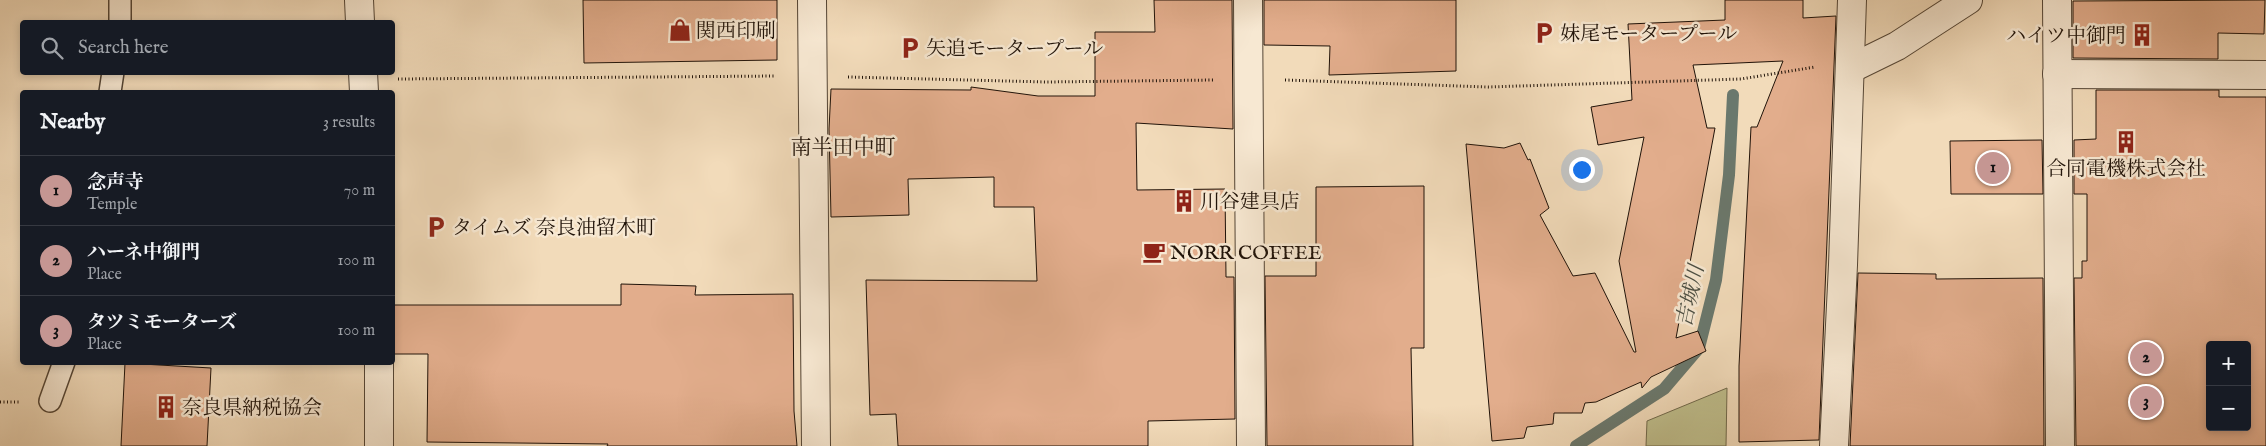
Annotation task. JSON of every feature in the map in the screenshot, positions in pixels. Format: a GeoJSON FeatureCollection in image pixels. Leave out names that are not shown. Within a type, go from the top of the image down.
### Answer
{"type":"FeatureCollection","features":[{"type":"Feature","properties":{"kind":"street"},"geometry":{"type":"LineString","coordinates":[[359,0],[360,20]]}},
{"type":"Feature","properties":{"kind":"street"},"geometry":{"type":"LineString","coordinates":[[812,0],[816,446]]}},
{"type":"Feature","properties":{"kind":"street"},"geometry":{"type":"LineString","coordinates":[[1248,0],[1251,446]]}},
{"type":"Feature","properties":{"kind":"street"},"geometry":{"type":"LineString","coordinates":[[1834,446],[1837,67],[1852,0]]}},
{"type":"Feature","properties":{"kind":"street"},"geometry":{"type":"LineString","coordinates":[[1837,67],[1897,46],[1968,0]]}},
{"type":"Feature","properties":{"kind":"street"},"geometry":{"type":"LineString","coordinates":[[2057,0],[2060,446]]}},
{"type":"Feature","properties":{"kind":"street"},"geometry":{"type":"LineString","coordinates":[[2057,74],[2266,75]]}},
{"type":"Feature","properties":{"kind":"street"},"geometry":{"type":"LineString","coordinates":[[378,365],[379,446]]}},
{"type":"Feature","properties":{"kind":"lane"},"geometry":{"type":"LineString","coordinates":[[120,0],[120,20]]}},
{"type":"Feature","properties":{"kind":"lane"},"geometry":{"type":"LineString","coordinates":[[110,90],[113,75]]}},
{"type":"Feature","properties":{"kind":"lane"},"geometry":{"type":"LineString","coordinates":[[50,400],[63,365]]}},
{"type":"Feature","properties":{"kind":"path"},"geometry":{"type":"LineString","coordinates":[[364,81],[814,76],[1046,82],[1249,79],[1488,87],[1742,79],[1837,67]]}},
{"type":"Feature","properties":{"kind":"shaded area"},"geometry":{"type":"Polygon","coordinates":[[[1727,388],[1726,446],[1646,446],[1647,421],[1727,388]]]}},
{"type":"Feature","properties":{"kind":"building","name":"関西印刷"},"geometry":{"type":"Polygon","coordinates":[[[583,0],[777,0],[777,60],[584,63],[583,0]]]}},
{"type":"Feature","properties":{"kind":"building"},"geometry":{"type":"Polygon","coordinates":[[[1154,0],[1232,0],[1233,129],[1136,123],[1137,190],[1225,189],[1226,277],[1234,277],[1235,419],[1148,421],[1148,446],[898,446],[896,414],[870,415],[866,280],[1037,281],[1034,207],[994,207],[994,177],[908,179],[909,215],[831,217],[829,129],[831,89],[971,90],[971,87],[1038,96],[1095,96],[1095,32],[1155,32],[1154,0]]]}},
{"type":"Feature","properties":{"kind":"building"},"geometry":{"type":"Polygon","coordinates":[[[1264,0],[1456,0],[1456,71],[1329,75],[1330,46],[1264,45],[1264,0]]]}},
{"type":"Feature","properties":{"kind":"building"},"geometry":{"type":"Polygon","coordinates":[[[1725,0],[1803,0],[1803,18],[1836,16],[1819,440],[1739,442],[1739,366],[1751,127],[1757,127],[1783,61],[1693,65],[1707,128],[1715,128],[1676,338],[1698,331],[1706,351],[1651,377],[1642,388],[1641,382],[1596,402],[1585,403],[1582,413],[1554,413],[1553,424],[1527,427],[1524,438],[1492,441],[1466,144],[1504,148],[1520,143],[1528,160],[1530,159],[1549,208],[1540,215],[1573,276],[1595,273],[1634,352],[1636,352],[1619,261],[1644,137],[1598,145],[1591,107],[1632,100],[1628,24],[1725,20],[1725,0]]]}},
{"type":"Feature","properties":{"kind":"building","name":"ハイツ中御門"},"geometry":{"type":"Polygon","coordinates":[[[2265,0],[2264,34],[2218,33],[2218,59],[2073,58],[2073,1],[2265,0]]]}},
{"type":"Feature","properties":{"kind":"building"},"geometry":{"type":"Polygon","coordinates":[[[2096,90],[2219,90],[2219,97],[2266,97],[2266,446],[2076,446],[2074,278],[2082,278],[2082,261],[2087,261],[2087,194],[2074,194],[2074,140],[2096,139],[2096,90]]]}},
{"type":"Feature","properties":{"kind":"building"},"geometry":{"type":"Polygon","coordinates":[[[2042,140],[2043,194],[1951,194],[1950,141],[2042,140]]]}},
{"type":"Feature","properties":{"kind":"building"},"geometry":{"type":"Polygon","coordinates":[[[1424,186],[1424,348],[1411,348],[1413,446],[1267,446],[1265,276],[1316,276],[1316,187],[1424,186]]]}},
{"type":"Feature","properties":{"kind":"building"},"geometry":{"type":"Polygon","coordinates":[[[1858,273],[1936,274],[1936,279],[2043,278],[2044,446],[1850,446],[1858,273]]]}},
{"type":"Feature","properties":{"kind":"building"},"geometry":{"type":"Polygon","coordinates":[[[621,284],[696,286],[695,295],[793,294],[794,411],[797,446],[607,446],[608,444],[427,442],[428,354],[395,354],[395,305],[621,305],[621,284]]]}},
{"type":"Feature","properties":{"kind":"building","name":"奈良県納税協会"},"geometry":{"type":"Polygon","coordinates":[[[125,365],[211,368],[207,446],[121,446],[125,365]]]}},
{"type":"Feature","properties":{"kind":"waterway","name":"吉城川"},"geometry":{"type":"LineString","coordinates":[[1576,446],[1664,389],[1699,348],[1716,280],[1729,175],[1733,95]]}},
{"type":"Feature","properties":{"kind":"place","name":"関西印刷"},"geometry":{"type":"Point","coordinates":[680,30]}},
{"type":"Feature","properties":{"kind":"place","name":"妹尾モータープール"},"geometry":{"type":"Point","coordinates":[1544,33]}},
{"type":"Feature","properties":{"kind":"place","name":"ハイツ中御門"},"geometry":{"type":"Point","coordinates":[2142,35]}},
{"type":"Feature","properties":{"kind":"place","name":"矢追モータープール"},"geometry":{"type":"Point","coordinates":[910,48]}},
{"type":"Feature","properties":{"kind":"place","name":"合同電機株式会社"},"geometry":{"type":"Point","coordinates":[2126,142]}},
{"type":"Feature","properties":{"kind":"place","name":"念声寺"},"geometry":{"type":"Point","coordinates":[1993,168]}},
{"type":"Feature","properties":{"kind":"place","name":"川谷建具店"},"geometry":{"type":"Point","coordinates":[1184,201]}},
{"type":"Feature","properties":{"kind":"place","name":"タイムズ 奈良油留木町"},"geometry":{"type":"Point","coordinates":[436,227]}},
{"type":"Feature","properties":{"kind":"place","name":"NORR COFFEE"},"geometry":{"type":"Point","coordinates":[1154,252]}},
{"type":"Feature","properties":{"kind":"place","name":"ハーネ中御門"},"geometry":{"type":"Point","coordinates":[2146,358]}},
{"type":"Feature","properties":{"kind":"place","name":"タツミモーターズ"},"geometry":{"type":"Point","coordinates":[2146,402]}},
{"type":"Feature","properties":{"kind":"place","name":"奈良県納税協会"},"geometry":{"type":"Point","coordinates":[166,407]}},
{"type":"Feature","properties":{"kind":"district","name":"南半田中町"},"geometry":{"type":"Point","coordinates":[843,147]}}]}
